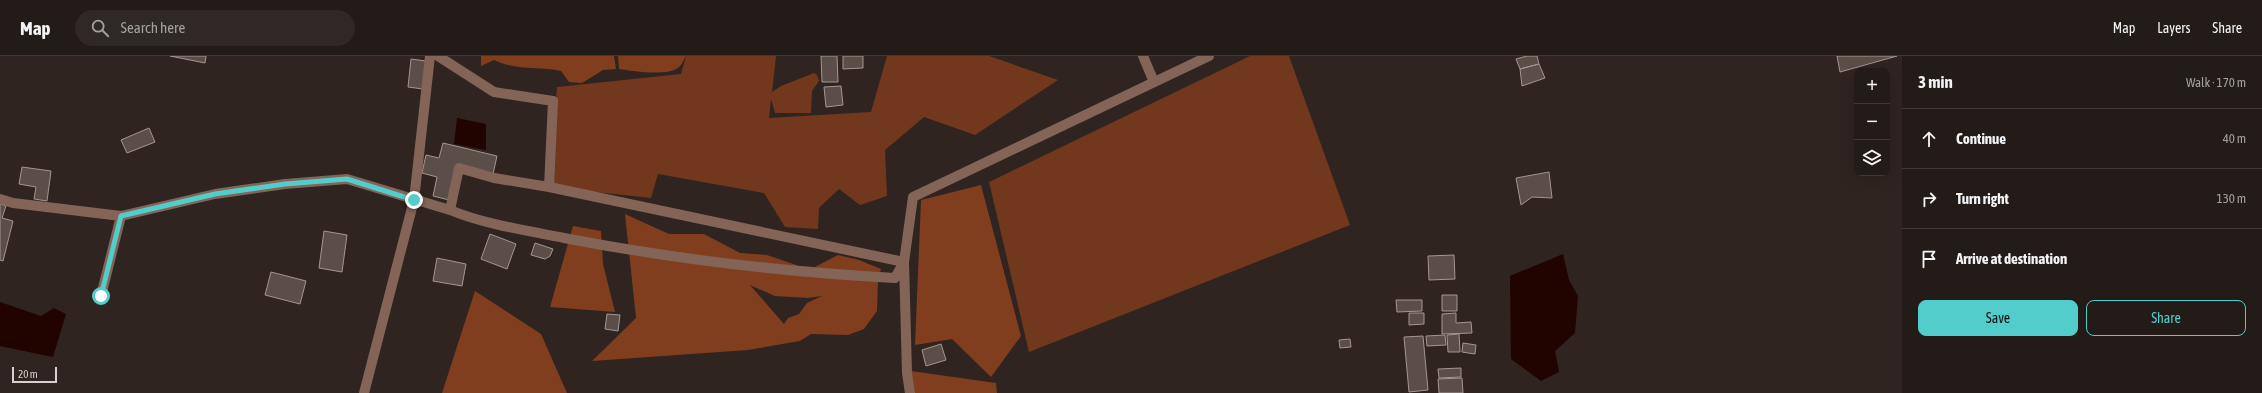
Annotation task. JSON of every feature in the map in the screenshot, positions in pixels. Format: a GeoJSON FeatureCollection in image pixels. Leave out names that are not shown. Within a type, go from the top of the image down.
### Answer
{"type":"FeatureCollection","features":[{"type":"Feature","properties":{"kind":"street"},"geometry":{"type":"LineString","coordinates":[[364,393],[414,200],[430,56]]}},
{"type":"Feature","properties":{"kind":"street"},"geometry":{"type":"LineString","coordinates":[[438,56],[494,92],[553,101],[549,187]]}},
{"type":"Feature","properties":{"kind":"street"},"geometry":{"type":"LineString","coordinates":[[1143,56],[1154,82]]}},
{"type":"Feature","properties":{"kind":"street"},"geometry":{"type":"LineString","coordinates":[[910,393],[907,373],[904,262],[913,197],[1209,56]]}},
{"type":"Feature","properties":{"kind":"street"},"geometry":{"type":"LineString","coordinates":[[450,210],[460,168],[494,178],[549,187],[904,262]]}},
{"type":"Feature","properties":{"kind":"street"},"geometry":{"type":"LineString","coordinates":[[0,199],[13,203],[121,216],[215,194],[285,184],[347,179],[450,210],[464,216],[528,231],[614,247],[837,275],[895,278],[904,262]]}},
{"type":"Feature","properties":{"kind":"street"},"geometry":{"type":"LineString","coordinates":[[101,296],[121,216]]}},
{"type":"Feature","properties":{"kind":"shaded area"},"geometry":{"type":"Polygon","coordinates":[[[481,56],[614,56],[616,69],[603,70],[582,83],[569,82],[561,71],[511,66],[494,60],[481,66],[481,56]]]}},
{"type":"Feature","properties":{"kind":"shaded area"},"geometry":{"type":"Polygon","coordinates":[[[618,56],[686,56],[679,67],[674,70],[659,73],[619,69],[618,56]]]}},
{"type":"Feature","properties":{"kind":"shaded area"},"geometry":{"type":"Polygon","coordinates":[[[686,56],[776,56],[772,92],[781,86],[814,73],[817,75],[819,81],[812,91],[811,113],[775,113],[771,99],[769,118],[871,112],[887,56],[989,56],[1058,80],[975,135],[924,117],[885,150],[887,196],[860,205],[839,189],[819,208],[818,229],[785,227],[764,193],[658,174],[651,198],[549,187],[557,87],[681,74],[686,56]]]}},
{"type":"Feature","properties":{"kind":"shaded area"},"geometry":{"type":"Polygon","coordinates":[[[1250,56],[1289,56],[1350,225],[1029,352],[989,182],[1250,56]]]}},
{"type":"Feature","properties":{"kind":"shaded area"},"geometry":{"type":"Polygon","coordinates":[[[457,118],[486,124],[486,150],[454,144],[457,118]]]}},
{"type":"Feature","properties":{"kind":"shaded area"},"geometry":{"type":"Polygon","coordinates":[[[981,185],[1021,336],[991,377],[952,339],[915,345],[921,200],[981,185]]]}},
{"type":"Feature","properties":{"kind":"shaded area"},"geometry":{"type":"Polygon","coordinates":[[[625,214],[669,234],[704,234],[740,253],[767,255],[799,266],[815,267],[838,255],[859,260],[881,269],[878,279],[877,311],[864,329],[848,335],[811,334],[800,341],[748,350],[592,361],[636,318],[625,214]],[[750,285],[784,324],[788,318],[799,314],[807,303],[822,296],[808,298],[775,296],[750,285]]]}},
{"type":"Feature","properties":{"kind":"shaded area"},"geometry":{"type":"Polygon","coordinates":[[[573,226],[601,231],[603,264],[615,312],[550,307],[573,226]]]}},
{"type":"Feature","properties":{"kind":"shaded area"},"geometry":{"type":"Polygon","coordinates":[[[1563,254],[1569,280],[1578,296],[1575,333],[1555,351],[1559,372],[1541,381],[1511,359],[1510,276],[1563,254]]]}},
{"type":"Feature","properties":{"kind":"shaded area"},"geometry":{"type":"Polygon","coordinates":[[[475,291],[541,334],[567,393],[442,393],[475,291]]]}},
{"type":"Feature","properties":{"kind":"shaded area"},"geometry":{"type":"Polygon","coordinates":[[[0,302],[41,316],[54,308],[66,314],[53,357],[0,346],[0,302]]]}},
{"type":"Feature","properties":{"kind":"shaded area"},"geometry":{"type":"Polygon","coordinates":[[[911,371],[996,383],[997,393],[915,393],[911,371]]]}},
{"type":"Feature","properties":{"kind":"building"},"geometry":{"type":"Polygon","coordinates":[[[170,56],[206,56],[205,63],[170,56]]]}},
{"type":"Feature","properties":{"kind":"building"},"geometry":{"type":"Polygon","coordinates":[[[821,56],[837,56],[838,82],[822,82],[821,56]]]}},
{"type":"Feature","properties":{"kind":"building"},"geometry":{"type":"Polygon","coordinates":[[[843,56],[863,56],[863,68],[843,69],[843,56]]]}},
{"type":"Feature","properties":{"kind":"building"},"geometry":{"type":"Polygon","coordinates":[[[1527,56],[1537,56],[1539,64],[1520,69],[1516,59],[1527,56]]]}},
{"type":"Feature","properties":{"kind":"building"},"geometry":{"type":"Polygon","coordinates":[[[1837,56],[1897,56],[1854,68],[1840,72],[1837,56]]]}},
{"type":"Feature","properties":{"kind":"building"},"geometry":{"type":"Polygon","coordinates":[[[411,59],[426,61],[423,89],[408,87],[411,59]]]}},
{"type":"Feature","properties":{"kind":"building"},"geometry":{"type":"Polygon","coordinates":[[[1539,64],[1545,78],[1522,86],[1520,69],[1539,64]]]}},
{"type":"Feature","properties":{"kind":"building"},"geometry":{"type":"Polygon","coordinates":[[[841,86],[843,105],[826,107],[824,87],[841,86]]]}},
{"type":"Feature","properties":{"kind":"building"},"geometry":{"type":"Polygon","coordinates":[[[149,128],[155,142],[127,153],[121,140],[149,128]]]}},
{"type":"Feature","properties":{"kind":"building"},"geometry":{"type":"Polygon","coordinates":[[[443,143],[497,156],[493,174],[457,165],[449,200],[433,196],[437,177],[422,173],[426,155],[439,158],[443,143]]]}},
{"type":"Feature","properties":{"kind":"building"},"geometry":{"type":"Polygon","coordinates":[[[22,167],[51,171],[47,201],[34,199],[36,187],[19,184],[22,167]]]}},
{"type":"Feature","properties":{"kind":"building"},"geometry":{"type":"Polygon","coordinates":[[[1549,172],[1552,198],[1532,197],[1521,205],[1516,178],[1549,172]]]}},
{"type":"Feature","properties":{"kind":"building"},"geometry":{"type":"Polygon","coordinates":[[[0,204],[6,206],[2,218],[13,221],[3,261],[0,260],[0,204]]]}},
{"type":"Feature","properties":{"kind":"building"},"geometry":{"type":"Polygon","coordinates":[[[324,231],[347,235],[342,272],[319,268],[324,231]]]}},
{"type":"Feature","properties":{"kind":"building"},"geometry":{"type":"Polygon","coordinates":[[[490,234],[516,244],[507,269],[481,259],[490,234]]]}},
{"type":"Feature","properties":{"kind":"building"},"geometry":{"type":"Polygon","coordinates":[[[535,243],[553,249],[550,256],[545,259],[531,255],[535,243]]]}},
{"type":"Feature","properties":{"kind":"building"},"geometry":{"type":"Polygon","coordinates":[[[1454,255],[1455,279],[1429,280],[1428,256],[1454,255]]]}},
{"type":"Feature","properties":{"kind":"building"},"geometry":{"type":"Polygon","coordinates":[[[437,258],[466,264],[462,286],[433,281],[437,258]]]}},
{"type":"Feature","properties":{"kind":"building"},"geometry":{"type":"Polygon","coordinates":[[[271,272],[306,281],[300,304],[265,295],[271,272]]]}},
{"type":"Feature","properties":{"kind":"building"},"geometry":{"type":"Polygon","coordinates":[[[1442,295],[1457,295],[1457,311],[1442,311],[1442,295]]]}},
{"type":"Feature","properties":{"kind":"building"},"geometry":{"type":"Polygon","coordinates":[[[1396,300],[1422,300],[1422,311],[1397,312],[1396,300]]]}},
{"type":"Feature","properties":{"kind":"building"},"geometry":{"type":"Polygon","coordinates":[[[1409,313],[1424,313],[1424,324],[1409,325],[1409,313]]]}},
{"type":"Feature","properties":{"kind":"building"},"geometry":{"type":"Polygon","coordinates":[[[1456,313],[1456,323],[1471,322],[1472,333],[1442,334],[1442,314],[1456,313]]]}},
{"type":"Feature","properties":{"kind":"building"},"geometry":{"type":"Polygon","coordinates":[[[607,314],[620,315],[618,331],[605,329],[607,314]]]}},
{"type":"Feature","properties":{"kind":"building"},"geometry":{"type":"Polygon","coordinates":[[[1459,334],[1460,352],[1448,352],[1447,335],[1459,334]]]}},
{"type":"Feature","properties":{"kind":"building"},"geometry":{"type":"Polygon","coordinates":[[[1445,335],[1446,345],[1427,346],[1426,336],[1445,335]]]}},
{"type":"Feature","properties":{"kind":"building"},"geometry":{"type":"Polygon","coordinates":[[[1423,336],[1428,390],[1409,392],[1404,337],[1423,336]]]}},
{"type":"Feature","properties":{"kind":"building"},"geometry":{"type":"Polygon","coordinates":[[[1350,339],[1351,347],[1340,348],[1339,340],[1350,339]]]}},
{"type":"Feature","properties":{"kind":"building"},"geometry":{"type":"Polygon","coordinates":[[[1463,343],[1476,345],[1475,354],[1462,352],[1463,343]]]}},
{"type":"Feature","properties":{"kind":"building"},"geometry":{"type":"Polygon","coordinates":[[[941,344],[946,360],[926,366],[922,350],[941,344]]]}},
{"type":"Feature","properties":{"kind":"building"},"geometry":{"type":"Polygon","coordinates":[[[1461,368],[1461,377],[1439,378],[1438,369],[1461,368]]]}},
{"type":"Feature","properties":{"kind":"building"},"geometry":{"type":"Polygon","coordinates":[[[1462,378],[1463,393],[1439,393],[1438,379],[1462,378]]]}},
{"type":"Feature","properties":{"kind":"route"},"geometry":{"type":"LineString","coordinates":[[101,296],[121,216],[215,194],[285,184],[347,179],[414,200]]}}]}
